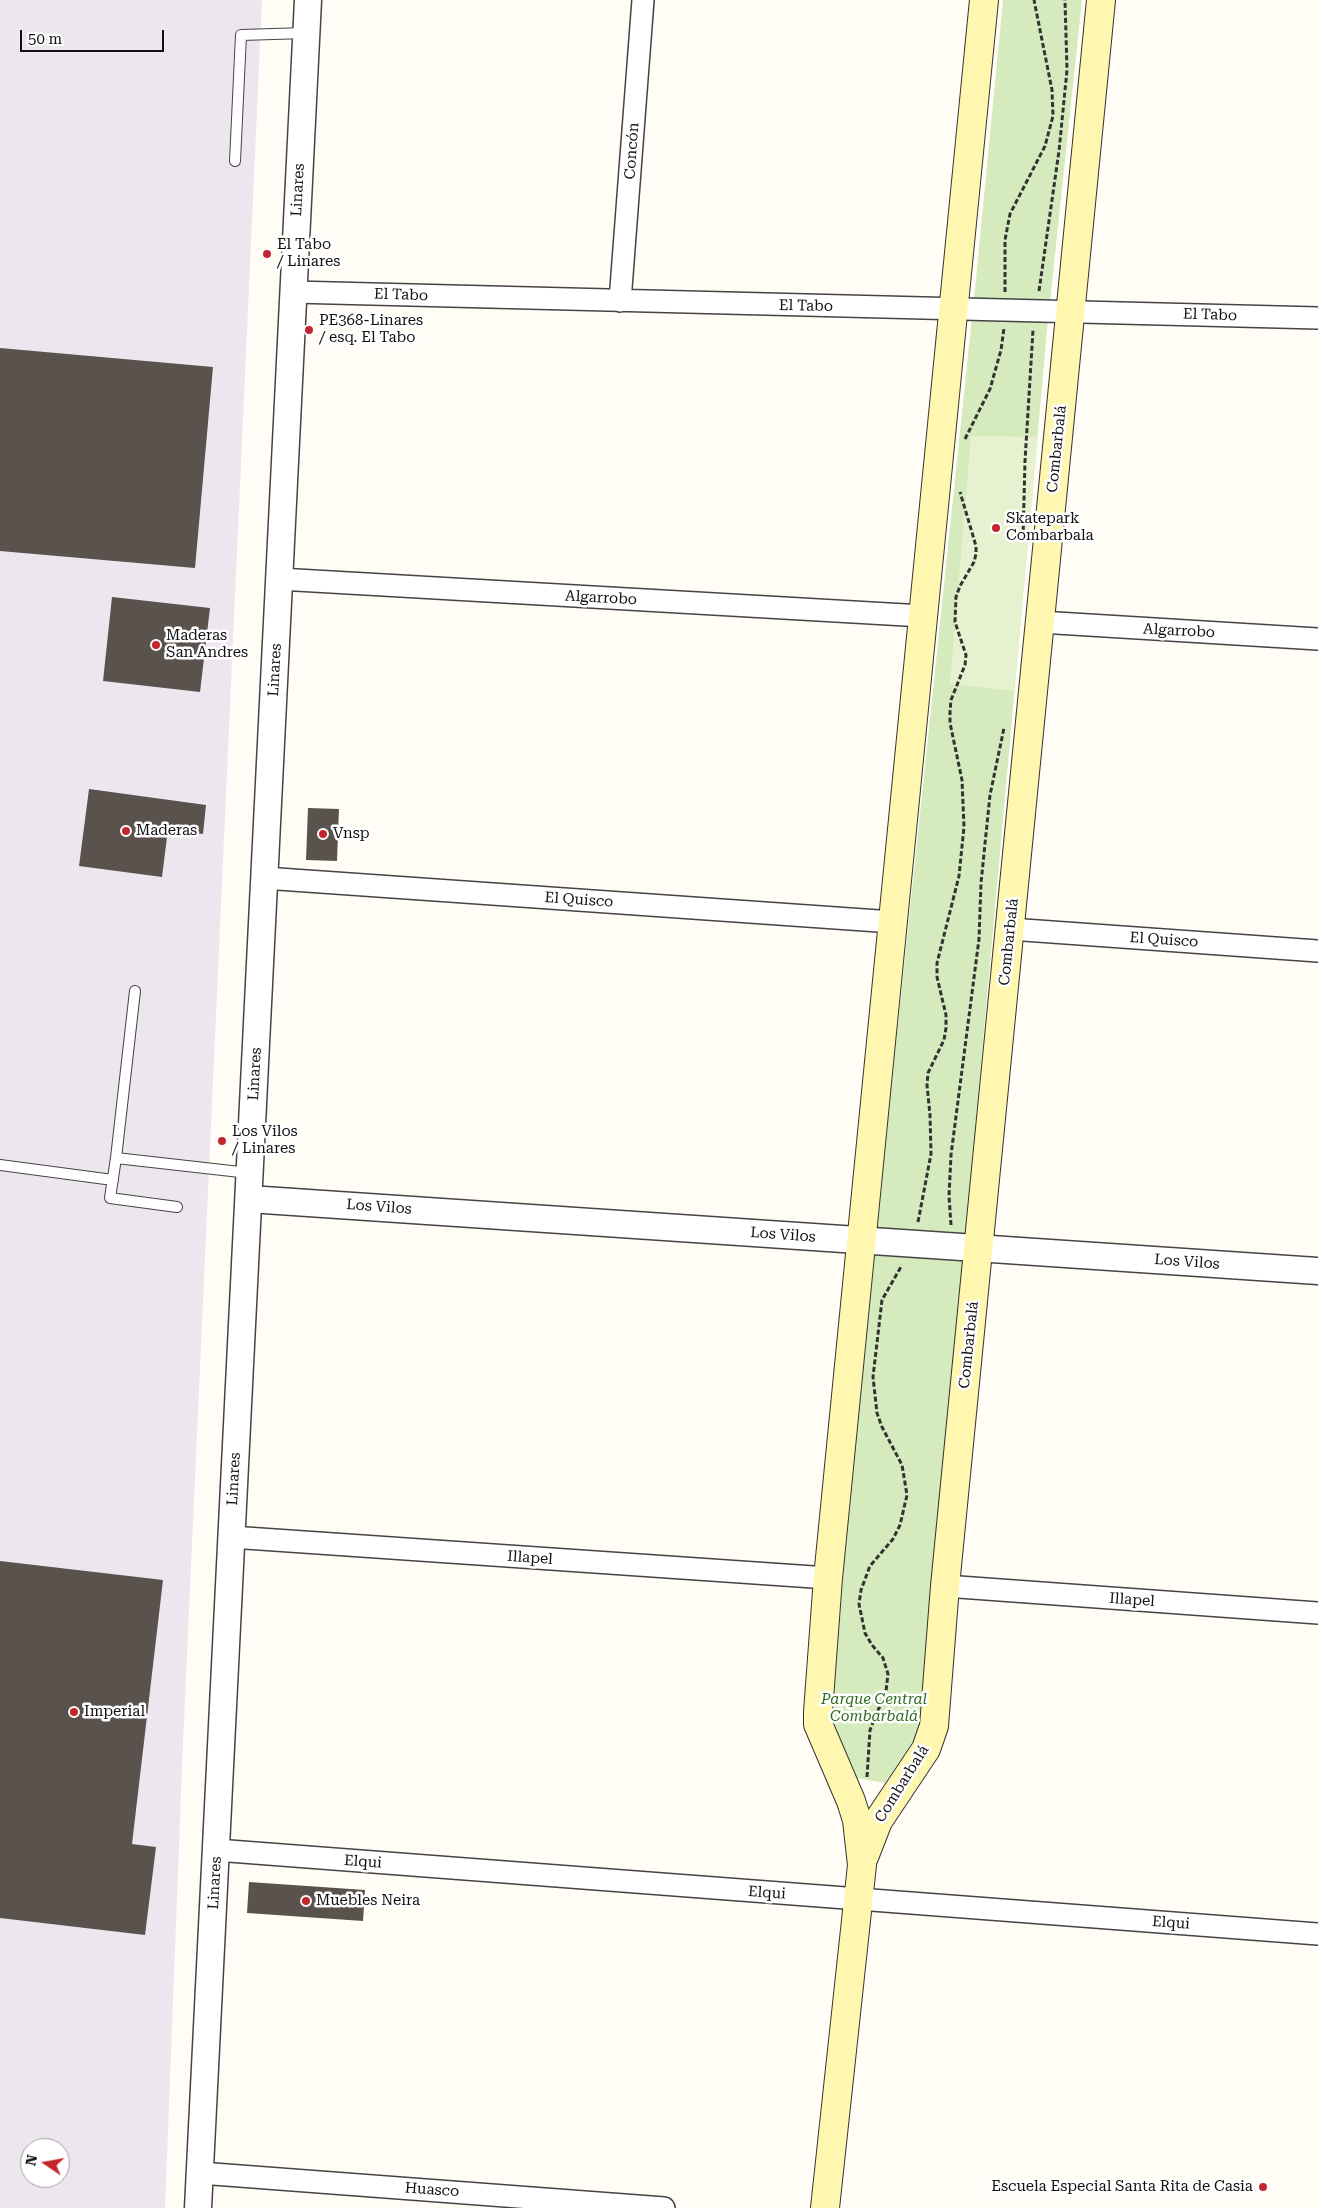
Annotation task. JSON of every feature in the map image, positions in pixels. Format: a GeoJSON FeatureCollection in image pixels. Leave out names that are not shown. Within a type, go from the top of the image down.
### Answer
{"type":"FeatureCollection","features":[{"type":"Feature","properties":{"kind":"main road","name":"Combarbalá"},"geometry":{"type":"LineString","coordinates":[[825,2208],[862,1865],[854,1788],[818,1724],[828,1578],[984,0]]}},
{"type":"Feature","properties":{"kind":"main road","name":"Combarbalá"},"geometry":{"type":"LineString","coordinates":[[862,1865],[878,1821],[926,1749],[934,1726],[945,1586],[965,1247],[1010,929],[1101,0]]}},
{"type":"Feature","properties":{"kind":"main road"},"geometry":{"type":"LineString","coordinates":[[854,1788],[880,1793],[902,1786]]}},
{"type":"Feature","properties":{"kind":"street","name":"Linares"},"geometry":{"type":"LineString","coordinates":[[198,2208],[308,0]]}},
{"type":"Feature","properties":{"kind":"street","name":"Concón"},"geometry":{"type":"LineString","coordinates":[[620,301],[643,0]]}},
{"type":"Feature","properties":{"kind":"street","name":"El Tabo"},"geometry":{"type":"LineString","coordinates":[[293,292],[1318,318]]}},
{"type":"Feature","properties":{"kind":"street","name":"Algarrobo"},"geometry":{"type":"LineString","coordinates":[[279,579],[923,616]]}},
{"type":"Feature","properties":{"kind":"street","name":"Algarrobo"},"geometry":{"type":"LineString","coordinates":[[1040,622],[1318,639]]}},
{"type":"Feature","properties":{"kind":"street","name":"El Quisco"},"geometry":{"type":"LineString","coordinates":[[264,878],[893,922]]}},
{"type":"Feature","properties":{"kind":"street","name":"El Quisco"},"geometry":{"type":"LineString","coordinates":[[1010,929],[1318,951]]}},
{"type":"Feature","properties":{"kind":"street","name":"Los Vilos"},"geometry":{"type":"LineString","coordinates":[[248,1198],[1318,1271]]}},
{"type":"Feature","properties":{"kind":"street","name":"Illapel"},"geometry":{"type":"LineString","coordinates":[[231,1537],[828,1578]]}},
{"type":"Feature","properties":{"kind":"street","name":"Illapel"},"geometry":{"type":"LineString","coordinates":[[945,1586],[1318,1613]]}},
{"type":"Feature","properties":{"kind":"street","name":"Elqui"},"geometry":{"type":"LineString","coordinates":[[216,1850],[1318,1934]]}},
{"type":"Feature","properties":{"kind":"street","name":"Huasco"},"geometry":{"type":"LineString","coordinates":[[200,2173],[664,2208]]}},
{"type":"Feature","properties":{"kind":"lane"},"geometry":{"type":"LineString","coordinates":[[235,161],[241,35],[306,33]]}},
{"type":"Feature","properties":{"kind":"lane"},"geometry":{"type":"LineString","coordinates":[[135,991],[110,1198],[177,1208]]}},
{"type":"Feature","properties":{"kind":"lane"},"geometry":{"type":"LineString","coordinates":[[116,1158],[250,1173]]}},
{"type":"Feature","properties":{"kind":"lane"},"geometry":{"type":"LineString","coordinates":[[0,1165],[113,1180]]}},
{"type":"Feature","properties":{"kind":"path"},"geometry":{"type":"LineString","coordinates":[[964,443],[990,389],[1001,350],[1007,227],[1016,200],[1045,146],[1053,116],[1052,90],[1034,0]]}},
{"type":"Feature","properties":{"kind":"path"},"geometry":{"type":"LineString","coordinates":[[1023,540],[1025,451],[1032,342],[1059,151],[1067,70],[1065,0]]}},
{"type":"Feature","properties":{"kind":"path"},"geometry":{"type":"LineString","coordinates":[[854,1788],[868,1768],[870,1730],[886,1691],[888,1674],[883,1658],[865,1633],[859,1604],[861,1590],[870,1566],[893,1539],[900,1525],[907,1495],[902,1465],[882,1427],[877,1413],[873,1377],[882,1300],[914,1243],[931,1154],[928,1074],[944,1040],[946,1028],[946,1015],[937,977],[937,963],[959,876],[964,835],[962,780],[950,724],[950,712],[953,694],[965,664],[966,655],[955,622],[956,597],[974,562],[976,546],[960,490]]}},
{"type":"Feature","properties":{"kind":"path"},"geometry":{"type":"LineString","coordinates":[[965,1247],[949,1196],[951,1155],[979,939],[981,882],[990,795],[1005,724]]}},
{"type":"Feature","properties":{"kind":"shaded area"},"geometry":{"type":"Polygon","coordinates":[[[0,0],[262,0],[183,1743],[165,2208],[0,2208],[0,0]]]}},
{"type":"Feature","properties":{"kind":"green space","name":"Parque Central Combarbalá"},"geometry":{"type":"Polygon","coordinates":[[[1003,0],[1082,0],[1047,330],[921,1729],[885,1783],[852,1777],[825,1721],[976,279],[1003,0]]]}},
{"type":"Feature","properties":{"kind":"green space","name":"Skatepark Combarbala"},"geometry":{"type":"Polygon","coordinates":[[[971,436],[1038,437],[1014,691],[950,684],[971,436]]]}},
{"type":"Feature","properties":{"kind":"building"},"geometry":{"type":"Polygon","coordinates":[[[0,348],[213,367],[195,568],[0,551],[0,348]]]}},
{"type":"Feature","properties":{"kind":"building","name":"Maderas San Andres"},"geometry":{"type":"Polygon","coordinates":[[[112,597],[210,608],[200,692],[103,681],[112,597]]]}},
{"type":"Feature","properties":{"kind":"building","name":"Maderas"},"geometry":{"type":"Polygon","coordinates":[[[89,789],[206,805],[203,834],[168,829],[162,877],[79,866],[89,789]]]}},
{"type":"Feature","properties":{"kind":"building","name":"Vnsp"},"geometry":{"type":"Polygon","coordinates":[[[308,808],[339,809],[337,861],[306,860],[308,808]]]}},
{"type":"Feature","properties":{"kind":"building","name":"Imperial"},"geometry":{"type":"Polygon","coordinates":[[[0,1561],[163,1580],[132,1844],[156,1847],[145,1935],[0,1918],[0,1561]]]}},
{"type":"Feature","properties":{"kind":"building","name":"Muebles Neira"},"geometry":{"type":"Polygon","coordinates":[[[249,1882],[365,1890],[363,1921],[247,1913],[249,1882]]]}},
{"type":"Feature","properties":{"kind":"place","name":"El Tabo / Linares"},"geometry":{"type":"Point","coordinates":[267,254]}},
{"type":"Feature","properties":{"kind":"place","name":"PE368-Linares / esq. El Tabo"},"geometry":{"type":"Point","coordinates":[309,330]}},
{"type":"Feature","properties":{"kind":"place","name":"Skatepark Combarbala"},"geometry":{"type":"Point","coordinates":[996,528]}},
{"type":"Feature","properties":{"kind":"place","name":"Maderas San Andres"},"geometry":{"type":"Point","coordinates":[156,645]}},
{"type":"Feature","properties":{"kind":"place","name":"Maderas"},"geometry":{"type":"Point","coordinates":[126,831]}},
{"type":"Feature","properties":{"kind":"place","name":"Vnsp"},"geometry":{"type":"Point","coordinates":[323,834]}},
{"type":"Feature","properties":{"kind":"place","name":"Los Vilos / Linares"},"geometry":{"type":"Point","coordinates":[222,1141]}},
{"type":"Feature","properties":{"kind":"place","name":"Imperial"},"geometry":{"type":"Point","coordinates":[74,1712]}},
{"type":"Feature","properties":{"kind":"place","name":"Muebles Neira"},"geometry":{"type":"Point","coordinates":[306,1901]}},
{"type":"Feature","properties":{"kind":"place","name":"Escuela Especial Santa Rita de Casia"},"geometry":{"type":"Point","coordinates":[1263,2187]}}]}
